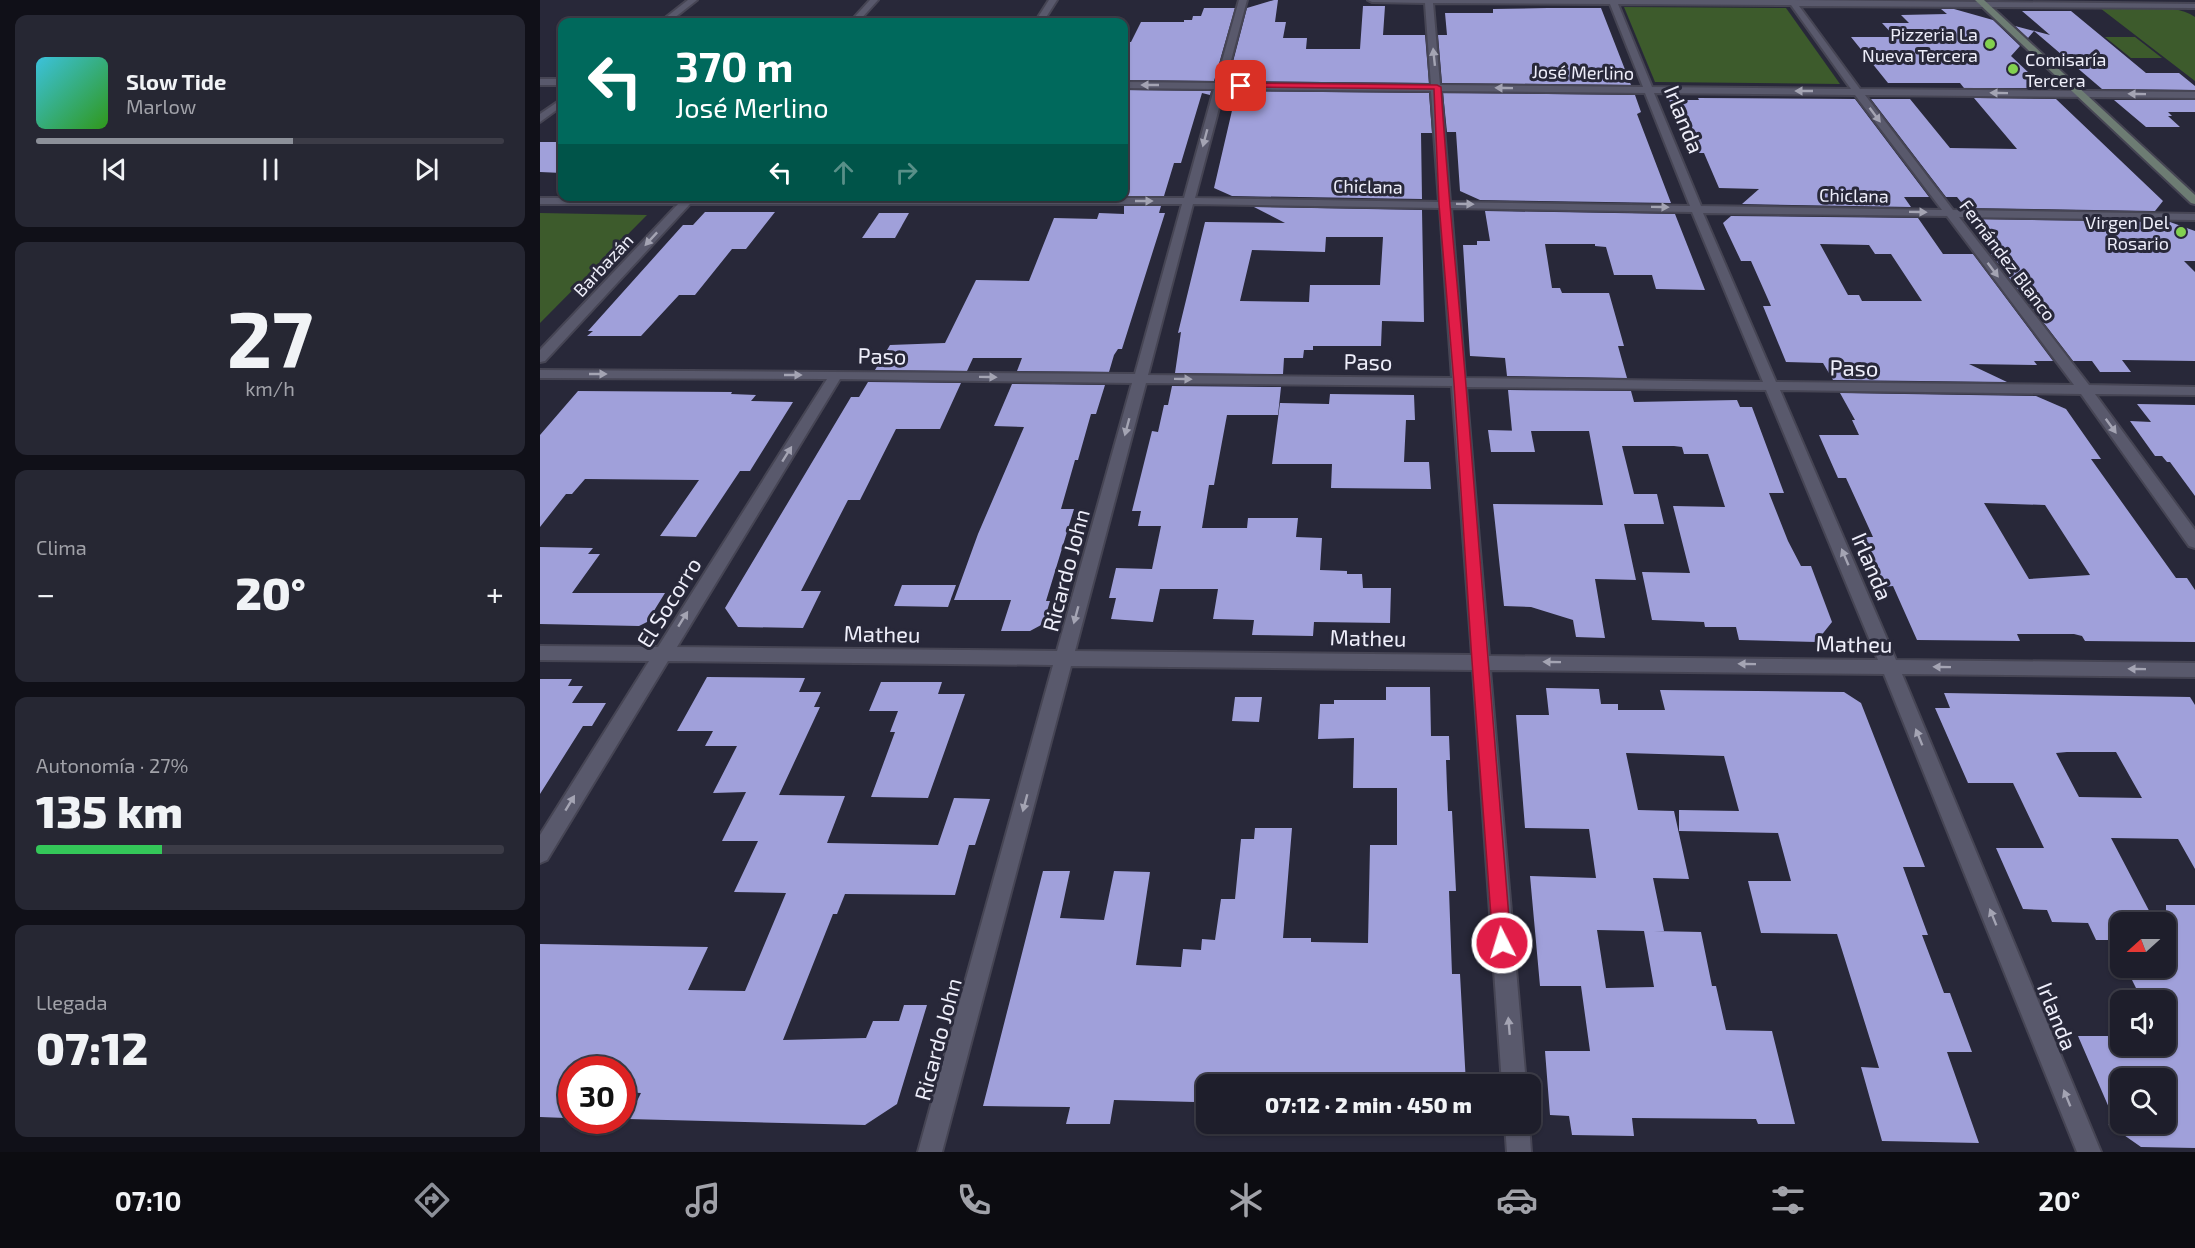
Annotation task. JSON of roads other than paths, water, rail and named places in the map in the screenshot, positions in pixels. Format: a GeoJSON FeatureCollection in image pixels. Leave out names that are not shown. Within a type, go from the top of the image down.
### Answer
{"type":"FeatureCollection","features":[{"type":"Feature","properties":{"kind":"main road"},"geometry":{"type":"LineString","coordinates":[[1981,2],[2195,201]]}},
{"type":"Feature","properties":{"kind":"street"},"geometry":{"type":"LineString","coordinates":[[669,18],[693,0]]}},
{"type":"Feature","properties":{"kind":"street"},"geometry":{"type":"LineString","coordinates":[[858,18],[874,0]]}},
{"type":"Feature","properties":{"kind":"street"},"geometry":{"type":"LineString","coordinates":[[1042,18],[1053,0]]}},
{"type":"Feature","properties":{"kind":"street","name":"Ricardo John"},"geometry":{"type":"LineString","coordinates":[[930,1152],[1243,0]]}},
{"type":"Feature","properties":{"kind":"street"},"geometry":{"type":"LineString","coordinates":[[1372,0],[1981,2],[2193,7]]}},
{"type":"Feature","properties":{"kind":"street"},"geometry":{"type":"LineString","coordinates":[[1429,0],[1513,1074]]}},
{"type":"Feature","properties":{"kind":"street"},"geometry":{"type":"LineString","coordinates":[[2182,0],[2193,7]]}},
{"type":"Feature","properties":{"kind":"street","name":"Irlanda"},"geometry":{"type":"LineString","coordinates":[[1612,1],[1696,208],[1774,387],[1890,666],[2089,1152]]}},
{"type":"Feature","properties":{"kind":"street","name":"Fernández Blanco"},"geometry":{"type":"LineString","coordinates":[[1793,2],[1857,91],[2085,390],[2195,542]]}},
{"type":"Feature","properties":{"kind":"street"},"geometry":{"type":"LineString","coordinates":[[540,82],[558,82]]}},
{"type":"Feature","properties":{"kind":"street","name":"José Merlino"},"geometry":{"type":"LineString","coordinates":[[1128,85],[2195,95]]}},
{"type":"Feature","properties":{"kind":"street"},"geometry":{"type":"LineString","coordinates":[[540,119],[558,105]]}},
{"type":"Feature","properties":{"kind":"street","name":"Chiclana"},"geometry":{"type":"LineString","coordinates":[[540,201],[558,201]]}},
{"type":"Feature","properties":{"kind":"street","name":"Barbazán"},"geometry":{"type":"LineString","coordinates":[[540,358],[687,201]]}},
{"type":"Feature","properties":{"kind":"street","name":"Chiclana"},"geometry":{"type":"LineString","coordinates":[[1128,201],[2195,217]]}},
{"type":"Feature","properties":{"kind":"street","name":"Paso"},"geometry":{"type":"LineString","coordinates":[[540,374],[1140,378],[2195,391]]}},
{"type":"Feature","properties":{"kind":"street","name":"El Socorro"},"geometry":{"type":"LineString","coordinates":[[540,853],[836,375]]}},
{"type":"Feature","properties":{"kind":"street","name":"Matheu"},"geometry":{"type":"LineString","coordinates":[[540,653],[2195,670]]}},
{"type":"Feature","properties":{"kind":"street"},"geometry":{"type":"LineString","coordinates":[[1518,1134],[1519,1152]]}},
{"type":"Feature","properties":{"kind":"place","name":"Pizzeria La Nueva Tercera"},"geometry":{"type":"Point","coordinates":[1990,44]}},
{"type":"Feature","properties":{"kind":"place","name":"Comisaría Tercera"},"geometry":{"type":"Point","coordinates":[2013,69]}},
{"type":"Feature","properties":{"kind":"place","name":"Virgen Del Rosario"},"geometry":{"type":"Point","coordinates":[2181,232]}}]}
